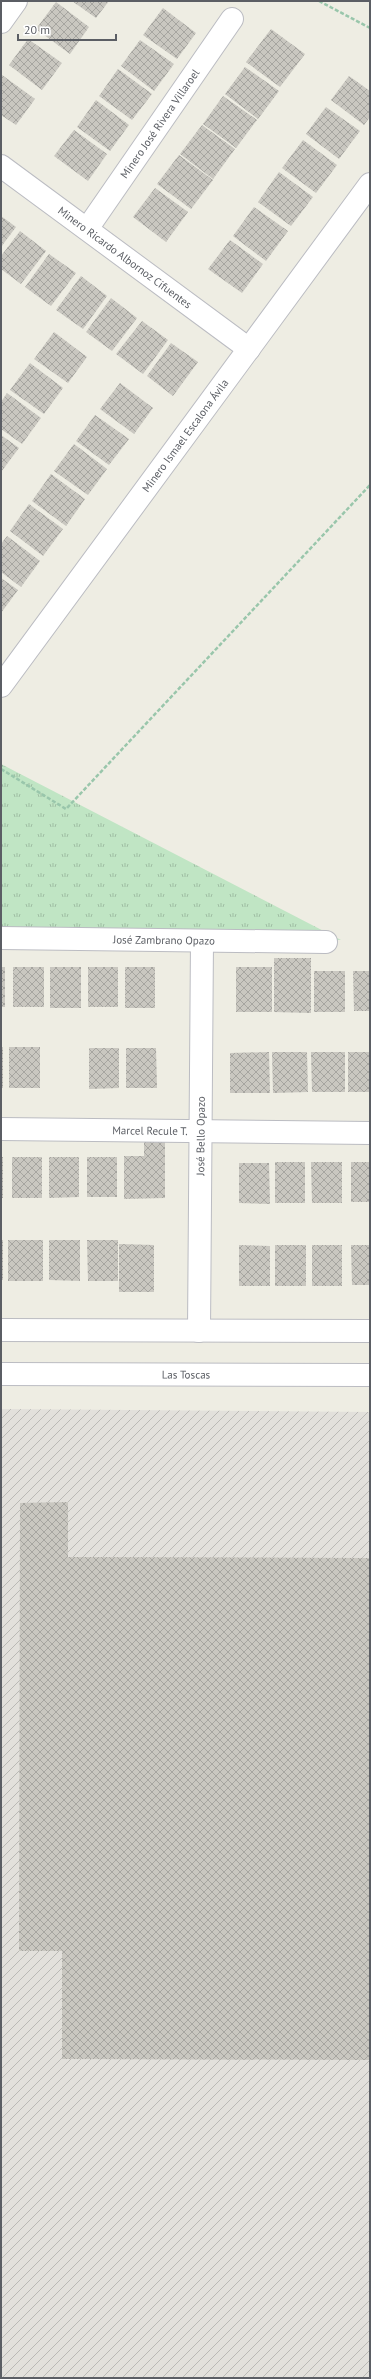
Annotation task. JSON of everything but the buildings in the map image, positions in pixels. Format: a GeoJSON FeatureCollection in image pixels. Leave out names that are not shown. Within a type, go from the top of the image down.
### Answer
{"type":"FeatureCollection","features":[{"type":"Feature","properties":{"kind":"street"},"geometry":{"type":"LineString","coordinates":[[1,22],[16,1]]}},
{"type":"Feature","properties":{"kind":"street","name":"Minero José Rivera Villaroel"},"geometry":{"type":"LineString","coordinates":[[87,229],[232,19]]}},
{"type":"Feature","properties":{"kind":"street","name":"Minero Ricardo Albornoz Cifuentes"},"geometry":{"type":"LineString","coordinates":[[1,166],[249,349]]}},
{"type":"Feature","properties":{"kind":"street","name":"Minero Ismael Escalona Ávila"},"geometry":{"type":"LineString","coordinates":[[1,686],[370,184]]}},
{"type":"Feature","properties":{"kind":"street","name":"José Zambrano Opazo"},"geometry":{"type":"LineString","coordinates":[[1,938],[326,942]]}},
{"type":"Feature","properties":{"kind":"street","name":"José Bello Opazo"},"geometry":{"type":"LineString","coordinates":[[199,1331],[202,941]]}},
{"type":"Feature","properties":{"kind":"street","name":"Marcel Recule T."},"geometry":{"type":"LineString","coordinates":[[1,1129],[370,1132]]}},
{"type":"Feature","properties":{"kind":"street"},"geometry":{"type":"LineString","coordinates":[[1,1330],[370,1331]]}},
{"type":"Feature","properties":{"kind":"street","name":"Las Toscas"},"geometry":{"type":"LineString","coordinates":[[1,1374],[370,1375]]}},
{"type":"Feature","properties":{"kind":"path"},"geometry":{"type":"LineString","coordinates":[[320,1],[370,28]]}},
{"type":"Feature","properties":{"kind":"path"},"geometry":{"type":"LineString","coordinates":[[1,769],[66,809],[370,484]]}},
{"type":"Feature","properties":{"kind":"shaded area"},"geometry":{"type":"Polygon","coordinates":[[[1,1409],[370,1412],[370,2378],[1,2378],[1,1409]]]}},
{"type":"Feature","properties":{"kind":"green space"},"geometry":{"type":"Polygon","coordinates":[[[1,764],[341,940],[1,933],[1,764]]]}}]}
